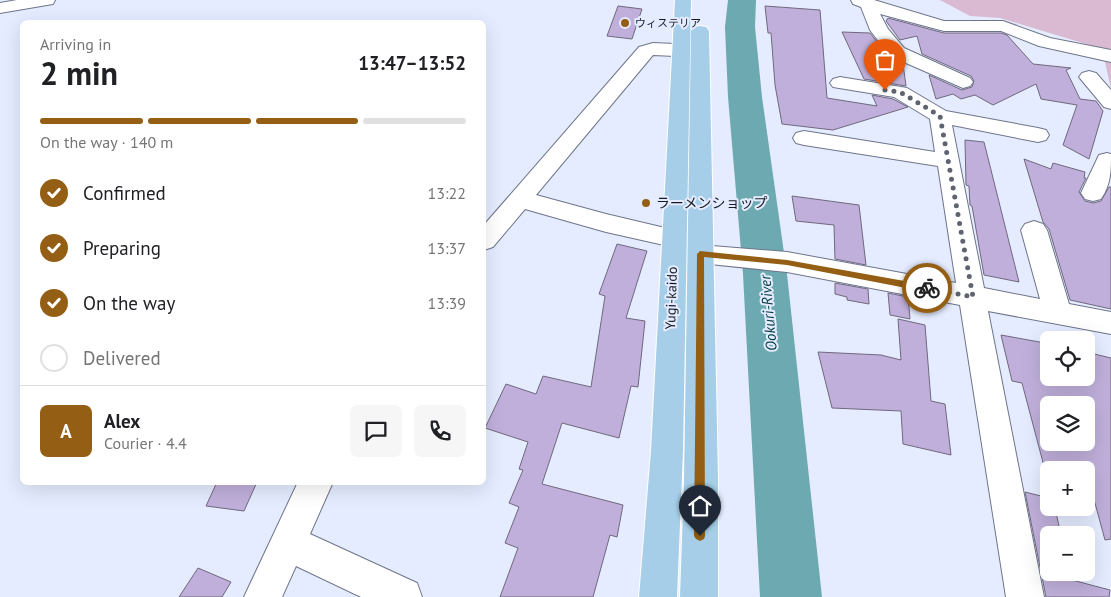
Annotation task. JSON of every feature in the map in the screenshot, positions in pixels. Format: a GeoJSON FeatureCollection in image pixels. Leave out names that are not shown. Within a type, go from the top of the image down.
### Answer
{"type":"FeatureCollection","features":[{"type":"Feature","properties":{"kind":"main road","name":"Yugi-kaido"},"geometry":{"type":"LineString","coordinates":[[683,0],[690,51],[700,254],[701,480],[699,597]]}},
{"type":"Feature","properties":{"kind":"main road","name":"Yugi-kaido"},"geometry":{"type":"LineString","coordinates":[[658,597],[667,451],[673,238],[690,51],[701,0]]}},
{"type":"Feature","properties":{"kind":"street"},"geometry":{"type":"LineString","coordinates":[[0,8],[47,0]]}},
{"type":"Feature","properties":{"kind":"street"},"geometry":{"type":"LineString","coordinates":[[864,2],[888,11],[944,26],[1003,26],[1045,42],[1111,56]]}},
{"type":"Feature","properties":{"kind":"street"},"geometry":{"type":"LineString","coordinates":[[864,2],[890,45],[897,52],[963,82]]}},
{"type":"Feature","properties":{"kind":"street"},"geometry":{"type":"LineString","coordinates":[[486,240],[646,52],[653,49],[690,51]]}},
{"type":"Feature","properties":{"kind":"street"},"geometry":{"type":"LineString","coordinates":[[1089,78],[1111,104]]}},
{"type":"Feature","properties":{"kind":"street"},"geometry":{"type":"LineString","coordinates":[[840,83],[900,92],[940,116],[1038,135]]}},
{"type":"Feature","properties":{"kind":"street"},"geometry":{"type":"LineString","coordinates":[[940,116],[1025,597]]}},
{"type":"Feature","properties":{"kind":"street"},"geometry":{"type":"LineString","coordinates":[[804,138],[948,161]]}},
{"type":"Feature","properties":{"kind":"street"},"geometry":{"type":"LineString","coordinates":[[520,199],[606,223],[673,238]]}},
{"type":"Feature","properties":{"kind":"street"},"geometry":{"type":"LineString","coordinates":[[1034,230],[1058,313]]}},
{"type":"Feature","properties":{"kind":"street"},"geometry":{"type":"LineString","coordinates":[[700,254],[787,262],[1110,324]]}},
{"type":"Feature","properties":{"kind":"street"},"geometry":{"type":"LineString","coordinates":[[263,597],[315,485]]}},
{"type":"Feature","properties":{"kind":"street"},"geometry":{"type":"LineString","coordinates":[[289,543],[404,597]]}},
{"type":"Feature","properties":{"kind":"shaded area"},"geometry":{"type":"Polygon","coordinates":[[[940,0],[1111,0],[1111,89],[1102,49],[1000,18],[970,16],[940,0]]]}},
{"type":"Feature","properties":{"kind":"building","name":"ウィステリア"},"geometry":{"type":"Polygon","coordinates":[[[618,6],[642,9],[632,39],[607,36],[618,6]]]}},
{"type":"Feature","properties":{"kind":"building"},"geometry":{"type":"Polygon","coordinates":[[[765,6],[820,10],[827,98],[877,106],[872,95],[893,99],[908,107],[833,130],[782,124],[775,85],[771,33],[768,33],[765,6]]]}},
{"type":"Feature","properties":{"kind":"building"},"geometry":{"type":"Polygon","coordinates":[[[888,18],[944,33],[1001,33],[1007,35],[1033,64],[1071,68],[1066,70],[1080,99],[1096,101],[1103,111],[1089,159],[1063,145],[1077,105],[1041,99],[1036,84],[993,105],[975,95],[961,99],[953,94],[936,99],[929,75],[962,90],[972,87],[974,81],[971,76],[922,54],[917,36],[900,40],[886,21],[888,18]]]}},
{"type":"Feature","properties":{"kind":"building"},"geometry":{"type":"Polygon","coordinates":[[[842,32],[870,33],[889,57],[903,64],[906,86],[864,79],[842,32]]]}},
{"type":"Feature","properties":{"kind":"building"},"geometry":{"type":"Polygon","coordinates":[[[965,140],[984,142],[1019,282],[984,275],[972,206],[970,205],[969,186],[966,185],[965,140]]]}},
{"type":"Feature","properties":{"kind":"building"},"geometry":{"type":"Polygon","coordinates":[[[1024,159],[1051,169],[1053,163],[1085,172],[1084,178],[1086,178],[1079,192],[1085,201],[1093,203],[1101,201],[1109,187],[1111,187],[1111,309],[1070,300],[1049,229],[1043,222],[1024,159]]]}},
{"type":"Feature","properties":{"kind":"building"},"geometry":{"type":"Polygon","coordinates":[[[792,196],[859,205],[866,265],[835,259],[834,225],[796,221],[792,196]]]}},
{"type":"Feature","properties":{"kind":"building"},"geometry":{"type":"Polygon","coordinates":[[[617,244],[647,251],[626,318],[645,321],[638,387],[631,386],[619,438],[562,423],[542,484],[623,505],[617,537],[610,535],[593,597],[500,597],[518,548],[505,543],[519,507],[509,503],[523,470],[519,469],[528,442],[486,428],[486,426],[506,384],[536,394],[543,376],[591,387],[605,296],[599,294],[617,244]]]}},
{"type":"Feature","properties":{"kind":"building"},"geometry":{"type":"Polygon","coordinates":[[[835,283],[868,289],[869,304],[847,300],[847,297],[835,294],[835,283]]]}},
{"type":"Feature","properties":{"kind":"building"},"geometry":{"type":"Polygon","coordinates":[[[888,293],[908,297],[910,319],[890,315],[888,293]]]}},
{"type":"Feature","properties":{"kind":"building"},"geometry":{"type":"Polygon","coordinates":[[[898,319],[925,325],[931,401],[945,404],[951,455],[903,444],[901,411],[832,408],[818,352],[881,355],[901,360],[898,319]]]}},
{"type":"Feature","properties":{"kind":"building"},"geometry":{"type":"Polygon","coordinates":[[[1001,335],[1040,342],[1040,386],[1095,386],[1095,354],[1111,358],[1111,539],[1105,540],[1095,503],[1095,461],[1043,461],[1022,383],[1012,381],[1001,335]]]}},
{"type":"Feature","properties":{"kind":"building"},"geometry":{"type":"Polygon","coordinates":[[[216,485],[256,485],[244,511],[206,506],[216,485]]]}},
{"type":"Feature","properties":{"kind":"building"},"geometry":{"type":"Polygon","coordinates":[[[1025,492],[1040,496],[1040,516],[1057,516],[1059,526],[1040,526],[1040,567],[1025,492]]]}},
{"type":"Feature","properties":{"kind":"building"},"geometry":{"type":"Polygon","coordinates":[[[198,568],[231,582],[222,597],[179,597],[198,568]]]}},
{"type":"Feature","properties":{"kind":"building"},"geometry":{"type":"Polygon","coordinates":[[[1043,581],[1076,581],[1110,590],[1109,597],[1046,597],[1043,581]]]}},
{"type":"Feature","properties":{"kind":"waterway","name":"Ookuri-River"},"geometry":{"type":"LineString","coordinates":[[742,0],[740,27],[745,97],[765,274],[791,597]]}},
{"type":"Feature","properties":{"kind":"way so far"},"geometry":{"type":"LineString","coordinates":[[885,90],[900,92],[940,116],[973,297],[927,288]]}},
{"type":"Feature","properties":{"kind":"place","name":"ウィステリア"},"geometry":{"type":"Point","coordinates":[625,23]}},
{"type":"Feature","properties":{"kind":"place","name":"ラーメンショップ"},"geometry":{"type":"Point","coordinates":[646,203]}},
{"type":"Feature","properties":{"kind":"route"},"geometry":{"type":"LineString","coordinates":[[700,536],[700,254],[787,262],[927,288]]}}]}
